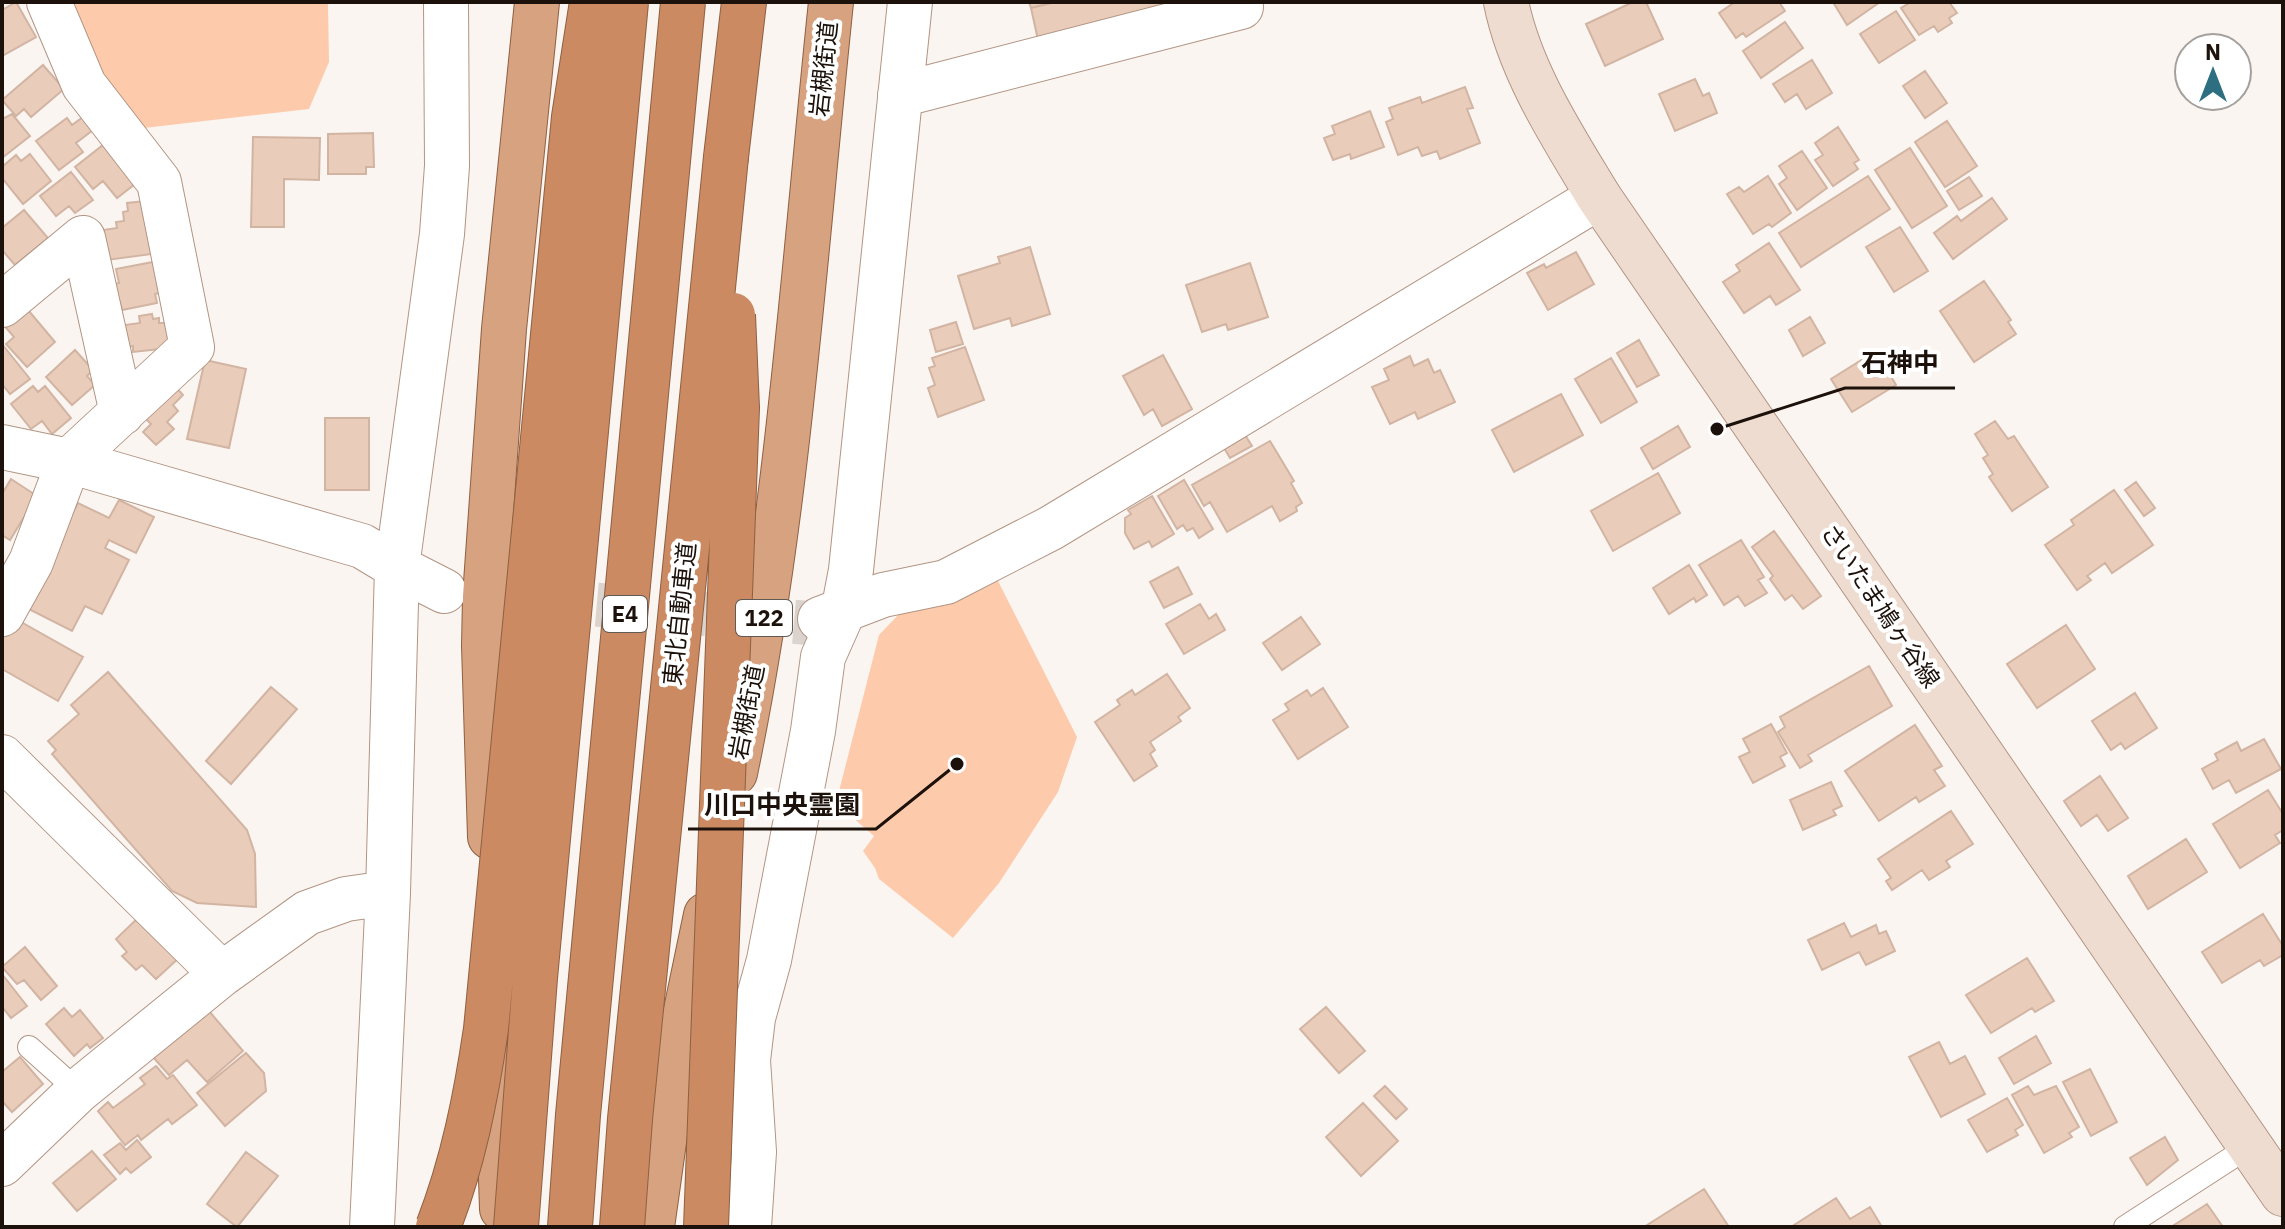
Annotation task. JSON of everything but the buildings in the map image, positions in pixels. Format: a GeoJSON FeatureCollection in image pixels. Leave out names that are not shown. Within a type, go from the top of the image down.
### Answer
{"type":"FeatureCollection","features":[{"type":"Feature","properties":{"kind":"highway"},"geometry":{"type":"LineString","coordinates":[[503,1227],[484,662],[485,597],[504,329],[537,2]]}},
{"type":"Feature","properties":{"kind":"highway"},"geometry":{"type":"LineString","coordinates":[[438,1227],[465,1143],[486,1029],[574,117],[592,2]]}},
{"type":"Feature","properties":{"kind":"highway"},"geometry":{"type":"LineString","coordinates":[[516,1227],[543,887],[626,2]]}},
{"type":"Feature","properties":{"kind":"highway","name":"E4"},"geometry":{"type":"LineString","coordinates":[[570,1227],[683,2]]}},
{"type":"Feature","properties":{"kind":"highway","name":"東北自動車道"},"geometry":{"type":"LineString","coordinates":[[622,1227],[630,1119],[744,2]]}},
{"type":"Feature","properties":{"kind":"highway","name":"岩槻街道"},"geometry":{"type":"LineString","coordinates":[[652,1227],[675,1063],[751,698],[774,558],[831,2]]}},
{"type":"Feature","properties":{"kind":"highway"},"geometry":{"type":"LineString","coordinates":[[706,1227],[737,408],[726,157]]}},
{"type":"Feature","properties":{"kind":"highway"},"geometry":{"type":"LineString","coordinates":[[711,1122],[713,1227]]}},
{"type":"Feature","properties":{"kind":"main road","name":"さいたま鳩ヶ谷線"},"geometry":{"type":"LineString","coordinates":[[1506,2],[1532,76],[1599,197],[2283,1194]]}},
{"type":"Feature","properties":{"kind":"street"},"geometry":{"type":"LineString","coordinates":[[2,614],[31,562],[69,461],[192,347],[159,182],[84,85],[49,2]]}},
{"type":"Feature","properties":{"kind":"street"},"geometry":{"type":"LineString","coordinates":[[372,1227],[388,893],[397,567],[442,234],[447,166],[446,2]]}},
{"type":"Feature","properties":{"kind":"street"},"geometry":{"type":"LineString","coordinates":[[749,1227],[754,1152],[748,1060],[753,1018],[775,929],[813,731],[825,617],[851,570],[910,2]]}},
{"type":"Feature","properties":{"kind":"street"},"geometry":{"type":"LineString","coordinates":[[900,95],[1246,4]]}},
{"type":"Feature","properties":{"kind":"street"},"geometry":{"type":"LineString","coordinates":[[825,617],[883,595],[946,582],[1051,528],[1599,197]]}},
{"type":"Feature","properties":{"kind":"street"},"geometry":{"type":"LineString","coordinates":[[2,305],[83,238],[122,413]]}},
{"type":"Feature","properties":{"kind":"street"},"geometry":{"type":"LineString","coordinates":[[2,447],[69,461],[362,546],[444,591]]}},
{"type":"Feature","properties":{"kind":"street"},"geometry":{"type":"LineString","coordinates":[[2,757],[222,974]]}},
{"type":"Feature","properties":{"kind":"street"},"geometry":{"type":"LineString","coordinates":[[2,1164],[78,1091],[222,974],[307,913],[346,899],[388,893]]}},
{"type":"Feature","properties":{"kind":"lane"},"geometry":{"type":"LineString","coordinates":[[29,1047],[78,1091]]}},
{"type":"Feature","properties":{"kind":"lane"},"geometry":{"type":"LineString","coordinates":[[2125,1227],[2250,1146]]}},
{"type":"Feature","properties":{"kind":"shaded area"},"geometry":{"type":"Polygon","coordinates":[[[68,2],[328,2],[329,62],[309,109],[144,128],[110,95],[68,2]]]}},
{"type":"Feature","properties":{"kind":"shaded area"},"geometry":{"type":"Polygon","coordinates":[[[997,579],[1077,737],[1058,792],[999,883],[953,938],[879,879],[863,851],[874,836],[836,803],[879,635],[900,613],[997,579]]]}},
{"type":"Feature","properties":{"kind":"tunnel"},"geometry":{"type":"LineString","coordinates":[[531,599],[808,623]]}},
{"type":"Feature","properties":{"kind":"place","name":"石神中"},"geometry":{"type":"Point","coordinates":[1717,429]}},
{"type":"Feature","properties":{"kind":"place","name":"川口中央霊園"},"geometry":{"type":"Point","coordinates":[957,764]}}]}
